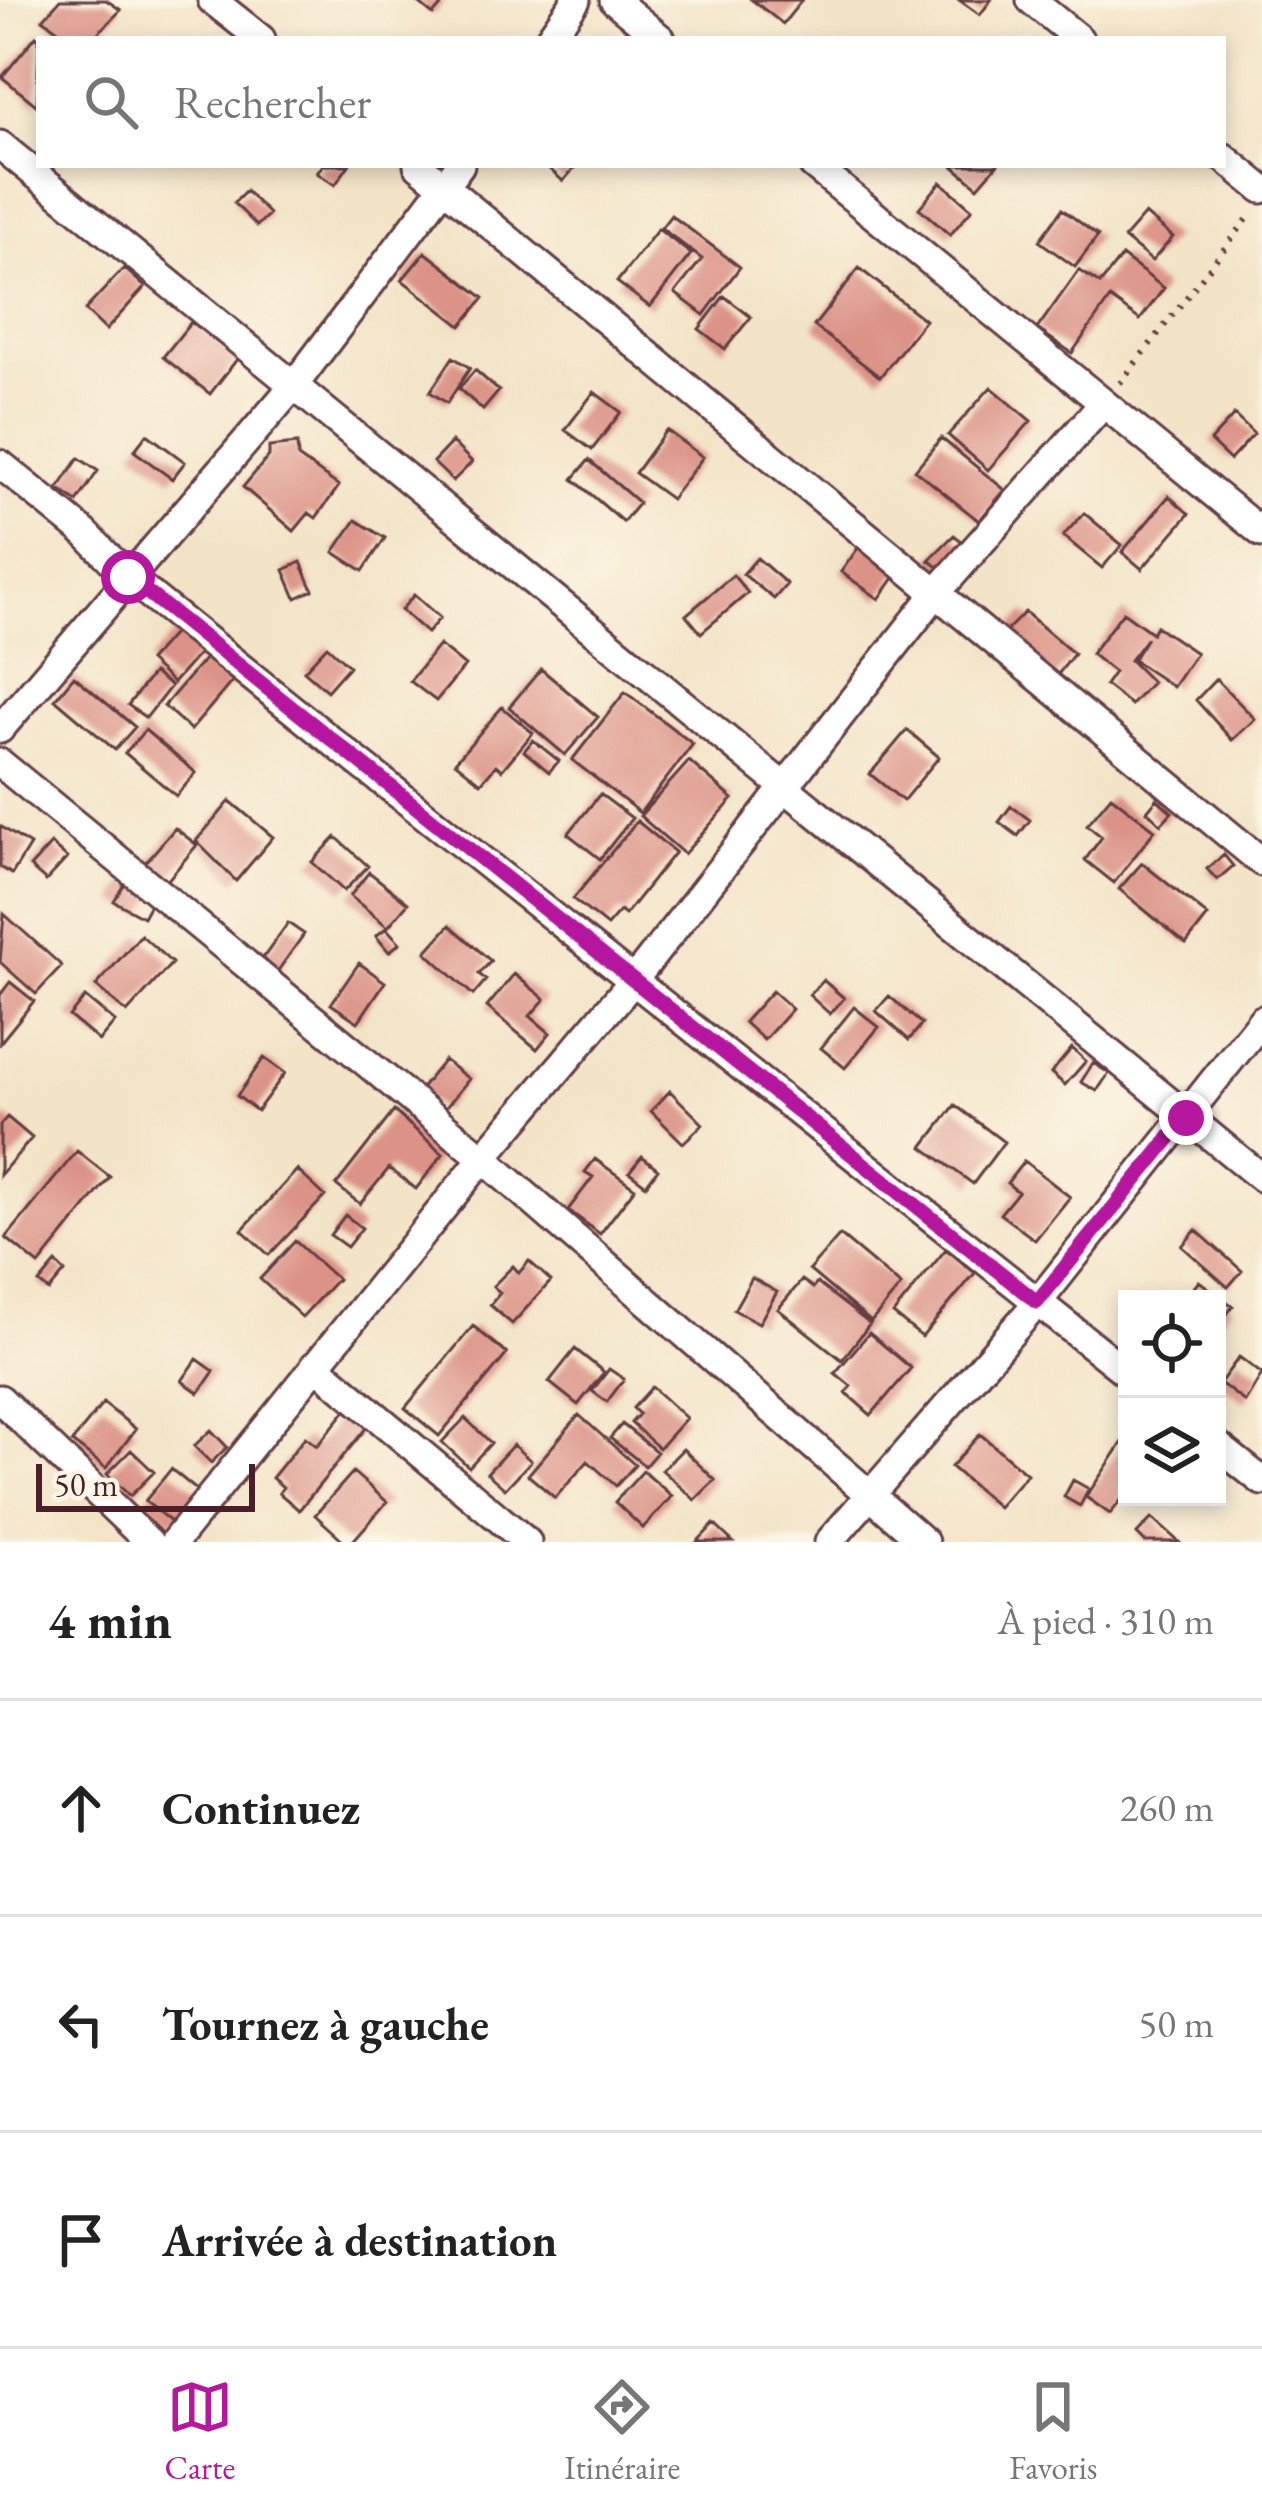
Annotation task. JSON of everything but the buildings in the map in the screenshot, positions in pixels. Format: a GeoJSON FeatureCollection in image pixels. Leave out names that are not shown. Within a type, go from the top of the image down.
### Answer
{"type":"FeatureCollection","features":[{"type":"Feature","properties":{"kind":"street"},"geometry":{"type":"LineString","coordinates":[[212,0],[257,36]]}},
{"type":"Feature","properties":{"kind":"street"},"geometry":{"type":"LineString","coordinates":[[551,36],[576,0]]}},
{"type":"Feature","properties":{"kind":"street"},"geometry":{"type":"LineString","coordinates":[[614,0],[657,36]]}},
{"type":"Feature","properties":{"kind":"street"},"geometry":{"type":"LineString","coordinates":[[1031,0],[1075,36]]}},
{"type":"Feature","properties":{"kind":"street"},"geometry":{"type":"LineString","coordinates":[[0,145],[1262,1178]]}},
{"type":"Feature","properties":{"kind":"street"},"geometry":{"type":"LineString","coordinates":[[1226,159],[1262,189]]}},
{"type":"Feature","properties":{"kind":"street"},"geometry":{"type":"LineString","coordinates":[[817,168],[1262,533]]}},
{"type":"Feature","properties":{"kind":"street"},"geometry":{"type":"LineString","coordinates":[[0,729],[296,384],[453,176],[937,592],[1262,862]]}},
{"type":"Feature","properties":{"kind":"street"},"geometry":{"type":"LineString","coordinates":[[174,1542],[483,1158],[633,981],[937,592],[1103,404]]}},
{"type":"Feature","properties":{"kind":"street"},"geometry":{"type":"LineString","coordinates":[[0,464],[85,533],[128,577],[1118,1366]]}},
{"type":"Feature","properties":{"kind":"street"},"geometry":{"type":"LineString","coordinates":[[0,763],[483,1158],[924,1542]]}},
{"type":"Feature","properties":{"kind":"street"},"geometry":{"type":"LineString","coordinates":[[830,1542],[1037,1302],[1262,1020]]}},
{"type":"Feature","properties":{"kind":"street"},"geometry":{"type":"LineString","coordinates":[[315,1365],[527,1542]]}},
{"type":"Feature","properties":{"kind":"street"},"geometry":{"type":"LineString","coordinates":[[0,1399],[149,1542]]}},
{"type":"Feature","properties":{"kind":"street"},"geometry":{"type":"LineString","coordinates":[[1226,1452],[1262,1480]]}},
{"type":"Feature","properties":{"kind":"path"},"geometry":{"type":"LineString","coordinates":[[1103,404],[1262,200]]}},
{"type":"Feature","properties":{"kind":"route"},"geometry":{"type":"LineString","coordinates":[[128,577],[1037,1302],[1186,1118]]}}]}
